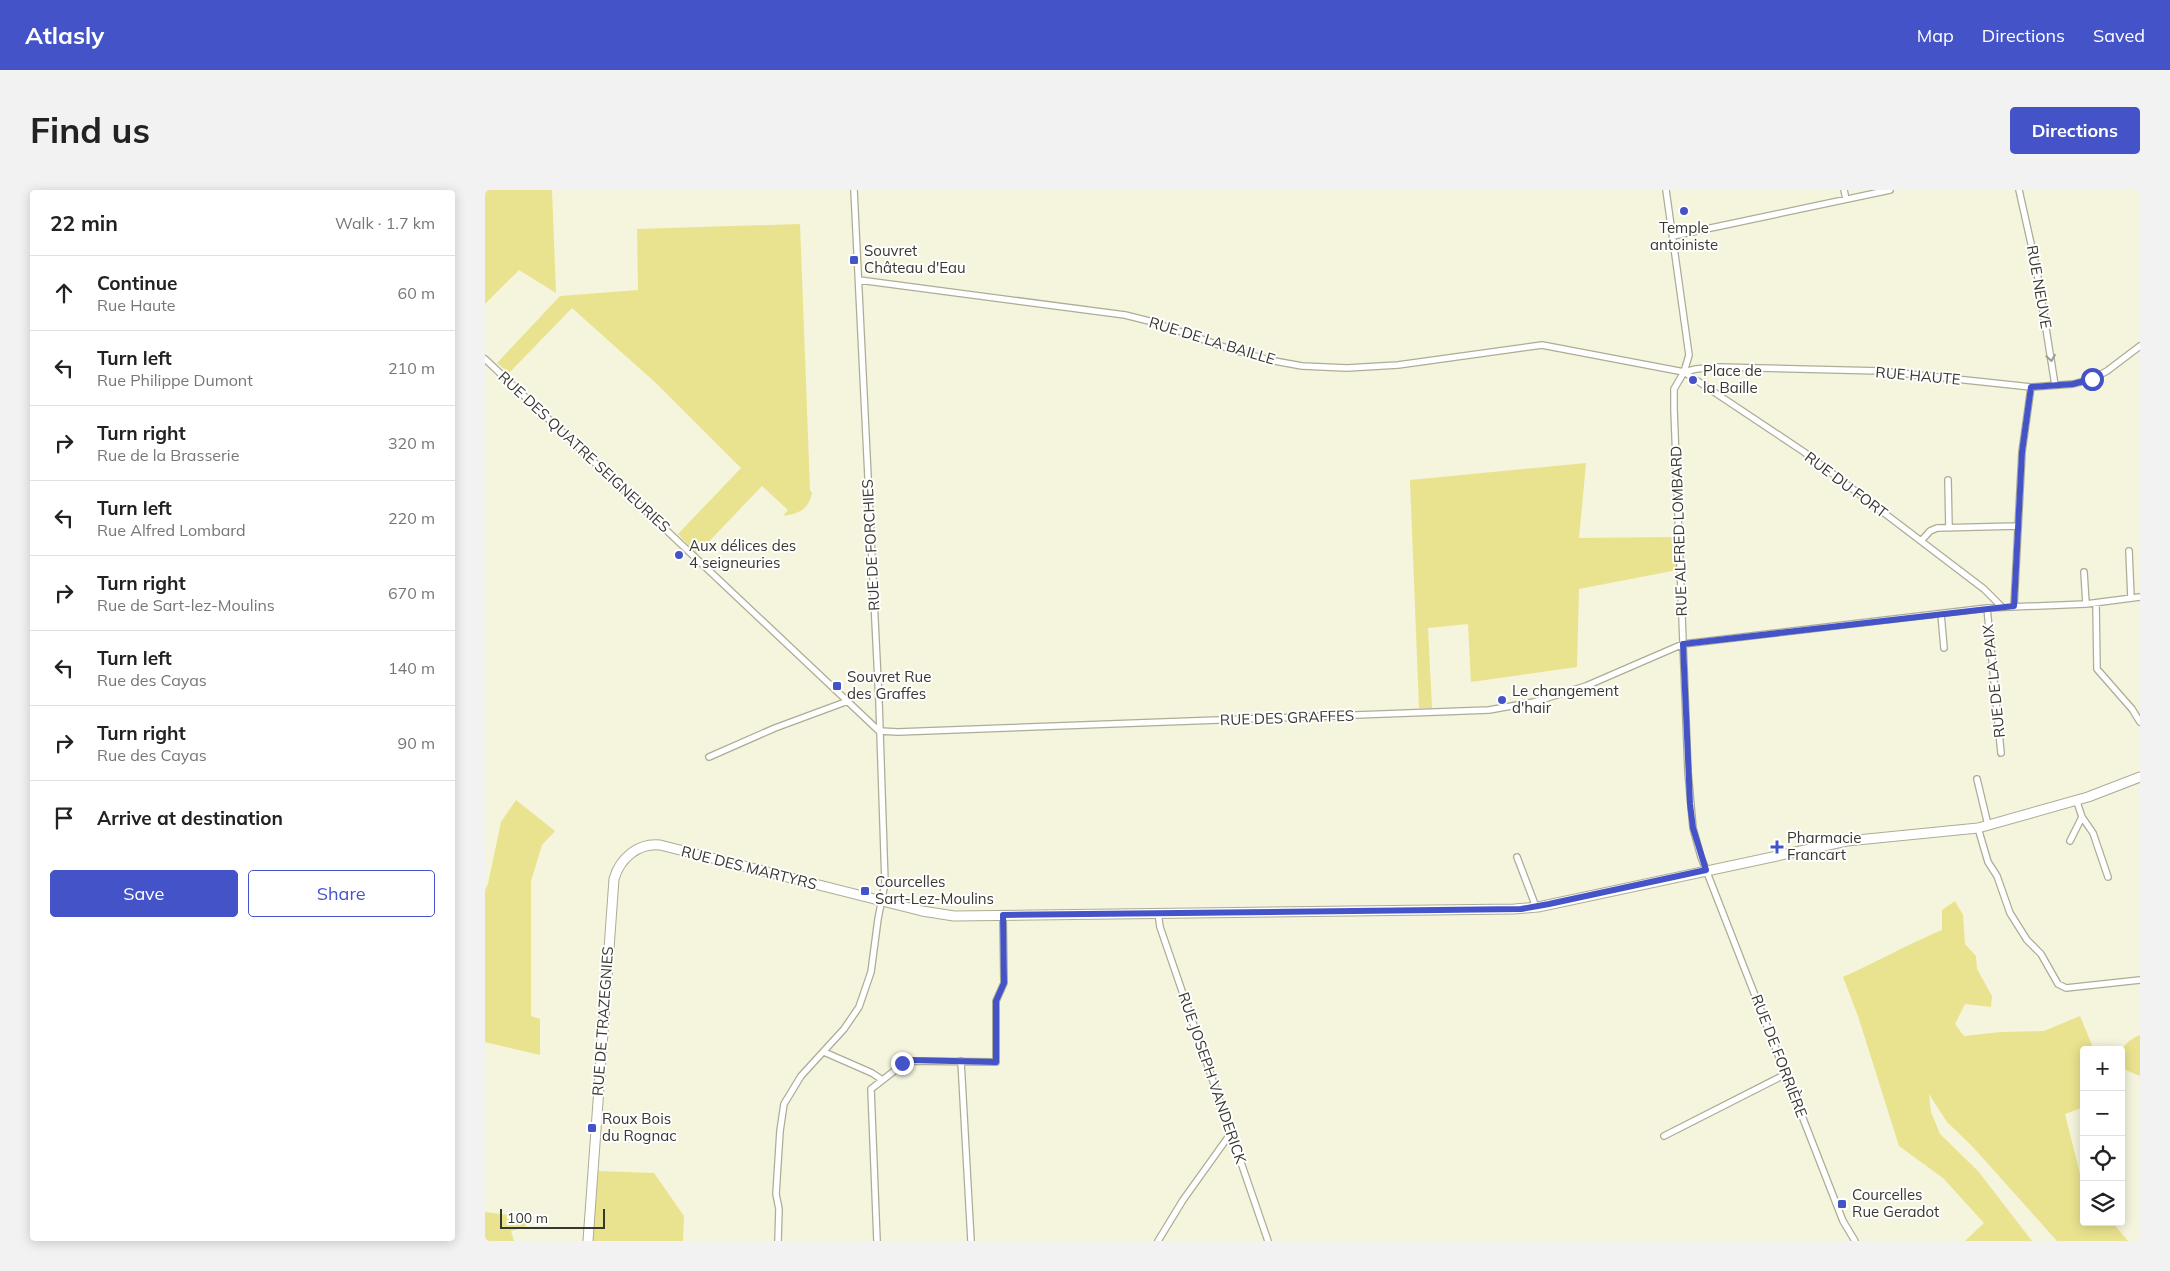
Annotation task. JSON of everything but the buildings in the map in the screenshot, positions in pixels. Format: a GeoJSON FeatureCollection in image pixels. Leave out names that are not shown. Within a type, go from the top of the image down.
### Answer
{"type":"FeatureCollection","features":[{"type":"Feature","properties":{"kind":"main road","name":"RUE DES MARTYRS"},"geometry":{"type":"LineString","coordinates":[[621,863],[628,855],[639,848],[660,845],[882,901],[954,916],[1497,910],[1536,907],[1851,840],[1978,828],[2075,799],[2088,797],[2140,776]]}},
{"type":"Feature","properties":{"kind":"main road","name":"RUE DE TRAZEGNIES"},"geometry":{"type":"LineString","coordinates":[[588,1241],[613,889],[615,876],[621,863]]}},
{"type":"Feature","properties":{"kind":"street","name":"RUE DE FORCHIES"},"geometry":{"type":"LineString","coordinates":[[778,1241],[779,1209],[777,1194],[782,1112],[796,1083],[850,1021],[866,992],[885,882],[854,190]]}},
{"type":"Feature","properties":{"kind":"street","name":"RUE ALFRED LOMBARD"},"geometry":{"type":"LineString","coordinates":[[1666,190],[1689,355],[1684,372],[1674,390],[1674,409],[1690,804],[1693,828],[1706,870]]}},
{"type":"Feature","properties":{"kind":"street"},"geometry":{"type":"LineString","coordinates":[[1844,190],[1846,199]]}},
{"type":"Feature","properties":{"kind":"street"},"geometry":{"type":"LineString","coordinates":[[1673,236],[1890,190]]}},
{"type":"Feature","properties":{"kind":"street","name":"RUE NEUVE"},"geometry":{"type":"LineString","coordinates":[[2019,190],[2036,266],[2055,385]]}},
{"type":"Feature","properties":{"kind":"street","name":"RUE DE LA BAILLE"},"geometry":{"type":"LineString","coordinates":[[859,280],[1125,315],[1153,322],[1240,352],[1302,366],[1347,368],[1398,365],[1542,345],[1684,372]]}},
{"type":"Feature","properties":{"kind":"street","name":"RUE HAUTE"},"geometry":{"type":"LineString","coordinates":[[1684,372],[1718,367],[1881,371],[2031,387],[2073,384],[2092,379],[2107,371],[2140,346]]}},
{"type":"Feature","properties":{"kind":"street","name":"RUE DES QUATRE SEIGNEURIES"},"geometry":{"type":"LineString","coordinates":[[485,359],[879,731]]}},
{"type":"Feature","properties":{"kind":"street","name":"RUE DU FORT"},"geometry":{"type":"LineString","coordinates":[[1684,372],[1804,452],[1984,589],[2001,607]]}},
{"type":"Feature","properties":{"kind":"street"},"geometry":{"type":"LineString","coordinates":[[2014,606],[2022,452],[2031,387]]}},
{"type":"Feature","properties":{"kind":"street"},"geometry":{"type":"LineString","coordinates":[[1948,480],[1949,528]]}},
{"type":"Feature","properties":{"kind":"street"},"geometry":{"type":"LineString","coordinates":[[1921,542],[1930,531],[1937,528],[2018,526]]}},
{"type":"Feature","properties":{"kind":"street"},"geometry":{"type":"LineString","coordinates":[[2129,551],[2131,598]]}},
{"type":"Feature","properties":{"kind":"street"},"geometry":{"type":"LineString","coordinates":[[2084,572],[2086,604]]}},
{"type":"Feature","properties":{"kind":"street","name":"RUE DES GRAFFES"},"geometry":{"type":"LineString","coordinates":[[879,731],[897,732],[1489,710],[1534,702],[1587,686],[1683,644],[1987,608],[2086,604],[2140,597]]}},
{"type":"Feature","properties":{"kind":"street"},"geometry":{"type":"LineString","coordinates":[[2096,603],[2097,669],[2132,709],[2140,722]]}},
{"type":"Feature","properties":{"kind":"street","name":"RUE DE LA PAIX"},"geometry":{"type":"LineString","coordinates":[[1987,608],[2001,753]]}},
{"type":"Feature","properties":{"kind":"street"},"geometry":{"type":"LineString","coordinates":[[1941,614],[1945,648]]}},
{"type":"Feature","properties":{"kind":"street"},"geometry":{"type":"LineString","coordinates":[[709,757],[775,728],[848,702]]}},
{"type":"Feature","properties":{"kind":"street"},"geometry":{"type":"LineString","coordinates":[[1977,778],[1988,825]]}},
{"type":"Feature","properties":{"kind":"street"},"geometry":{"type":"LineString","coordinates":[[2075,799],[2082,817],[2093,833],[2108,877]]}},
{"type":"Feature","properties":{"kind":"street"},"geometry":{"type":"LineString","coordinates":[[2070,841],[2082,817]]}},
{"type":"Feature","properties":{"kind":"street"},"geometry":{"type":"LineString","coordinates":[[1978,828],[1988,862],[1997,876],[2010,913],[2027,940],[2041,954],[2057,984],[2066,988],[2140,980]]}},
{"type":"Feature","properties":{"kind":"street"},"geometry":{"type":"LineString","coordinates":[[1517,857],[1536,907]]}},
{"type":"Feature","properties":{"kind":"street","name":"RUE DE FORRIÈRE"},"geometry":{"type":"LineString","coordinates":[[1706,870],[1843,1220],[1855,1241]]}},
{"type":"Feature","properties":{"kind":"street","name":"RUE JOSEPH VANDERICK"},"geometry":{"type":"LineString","coordinates":[[1158,914],[1160,927],[1268,1241]]}},
{"type":"Feature","properties":{"kind":"street"},"geometry":{"type":"LineString","coordinates":[[877,1241],[871,1089],[907,1060],[996,1062],[996,1001],[1004,983],[1003,915]]}},
{"type":"Feature","properties":{"kind":"street"},"geometry":{"type":"LineString","coordinates":[[823,1052],[872,1073],[881,1080]]}},
{"type":"Feature","properties":{"kind":"street"},"geometry":{"type":"LineString","coordinates":[[961,1061],[971,1241]]}},
{"type":"Feature","properties":{"kind":"street"},"geometry":{"type":"LineString","coordinates":[[1663,1136],[1786,1074]]}},
{"type":"Feature","properties":{"kind":"street"},"geometry":{"type":"LineString","coordinates":[[1158,1241],[1183,1200],[1231,1133]]}},
{"type":"Feature","properties":{"kind":"shaded area"},"geometry":{"type":"Polygon","coordinates":[[[485,190],[552,190],[556,293],[519,270],[485,304],[485,190]]]}},
{"type":"Feature","properties":{"kind":"shaded area"},"geometry":{"type":"Polygon","coordinates":[[[800,224],[810,490],[812,493],[806,507],[794,514],[783,516],[788,510],[762,486],[697,554],[678,534],[741,468],[657,384],[572,308],[509,373],[497,363],[560,296],[638,290],[637,229],[800,224]]]}},
{"type":"Feature","properties":{"kind":"shaded area"},"geometry":{"type":"Polygon","coordinates":[[[1586,463],[1579,538],[1676,537],[1677,570],[1579,589],[1577,667],[1471,682],[1468,624],[1428,628],[1432,708],[1419,708],[1410,480],[1586,463]]]}},
{"type":"Feature","properties":{"kind":"shaded area"},"geometry":{"type":"Polygon","coordinates":[[[516,800],[555,831],[542,845],[531,881],[531,1016],[540,1019],[540,1055],[485,1042],[485,890],[488,884],[501,822],[516,800]]]}},
{"type":"Feature","properties":{"kind":"shaded area"},"geometry":{"type":"Polygon","coordinates":[[[1955,901],[1963,915],[1965,944],[1976,956],[1977,969],[1992,996],[1991,1007],[1965,1004],[1955,1024],[1964,1036],[2001,1032],[2044,1031],[2080,1016],[2092,1046],[2080,1046],[2080,1108],[2065,1114],[2080,1174],[2080,1226],[2115,1226],[2128,1241],[2057,1241],[1973,1147],[1947,1122],[1929,1094],[1931,1112],[1940,1134],[1978,1171],[2032,1241],[1965,1241],[1984,1223],[1943,1178],[1899,1146],[1858,1016],[1843,977],[1942,930],[1942,910],[1955,901]]]}},
{"type":"Feature","properties":{"kind":"shaded area"},"geometry":{"type":"Polygon","coordinates":[[[2140,1035],[2140,1076],[2125,1070],[2125,1046],[2129,1041],[2140,1035]]]}},
{"type":"Feature","properties":{"kind":"shaded area"},"geometry":{"type":"Polygon","coordinates":[[[597,1171],[654,1173],[684,1216],[683,1241],[592,1241],[597,1171]]]}},
{"type":"Feature","properties":{"kind":"shaded area"},"geometry":{"type":"Polygon","coordinates":[[[485,1212],[523,1217],[526,1227],[511,1231],[514,1241],[485,1241],[485,1212]]]}},
{"type":"Feature","properties":{"kind":"place","name":"Temple antoiniste"},"geometry":{"type":"Point","coordinates":[1684,211]}},
{"type":"Feature","properties":{"kind":"place","name":"Souvret Château d'Eau"},"geometry":{"type":"Point","coordinates":[854,260]}},
{"type":"Feature","properties":{"kind":"place","name":"Place de la Baille"},"geometry":{"type":"Point","coordinates":[1693,380]}},
{"type":"Feature","properties":{"kind":"place","name":"Aux délices des 4 seigneuries"},"geometry":{"type":"Point","coordinates":[679,555]}},
{"type":"Feature","properties":{"kind":"place","name":"Souvret Rue des Graffes"},"geometry":{"type":"Point","coordinates":[837,686]}},
{"type":"Feature","properties":{"kind":"place","name":"Le changement d'hair"},"geometry":{"type":"Point","coordinates":[1502,700]}},
{"type":"Feature","properties":{"kind":"place","name":"Pharmacie Francart"},"geometry":{"type":"Point","coordinates":[1777,847]}},
{"type":"Feature","properties":{"kind":"place","name":"Courcelles Sart-Lez-Moulins"},"geometry":{"type":"Point","coordinates":[865,891]}},
{"type":"Feature","properties":{"kind":"place","name":"Roux Bois du Rognac"},"geometry":{"type":"Point","coordinates":[592,1128]}},
{"type":"Feature","properties":{"kind":"place","name":"Courcelles Rue Geradot"},"geometry":{"type":"Point","coordinates":[1842,1204]}},
{"type":"Feature","properties":{"kind":"route"},"geometry":{"type":"LineString","coordinates":[[902,1063],[907,1060],[996,1062],[996,1001],[1004,983],[1003,915],[1521,909],[1538,907],[1706,870],[1693,828],[1690,804],[1683,644],[2014,606],[2022,452],[2031,387],[2073,384],[2092,379]]}}]}
